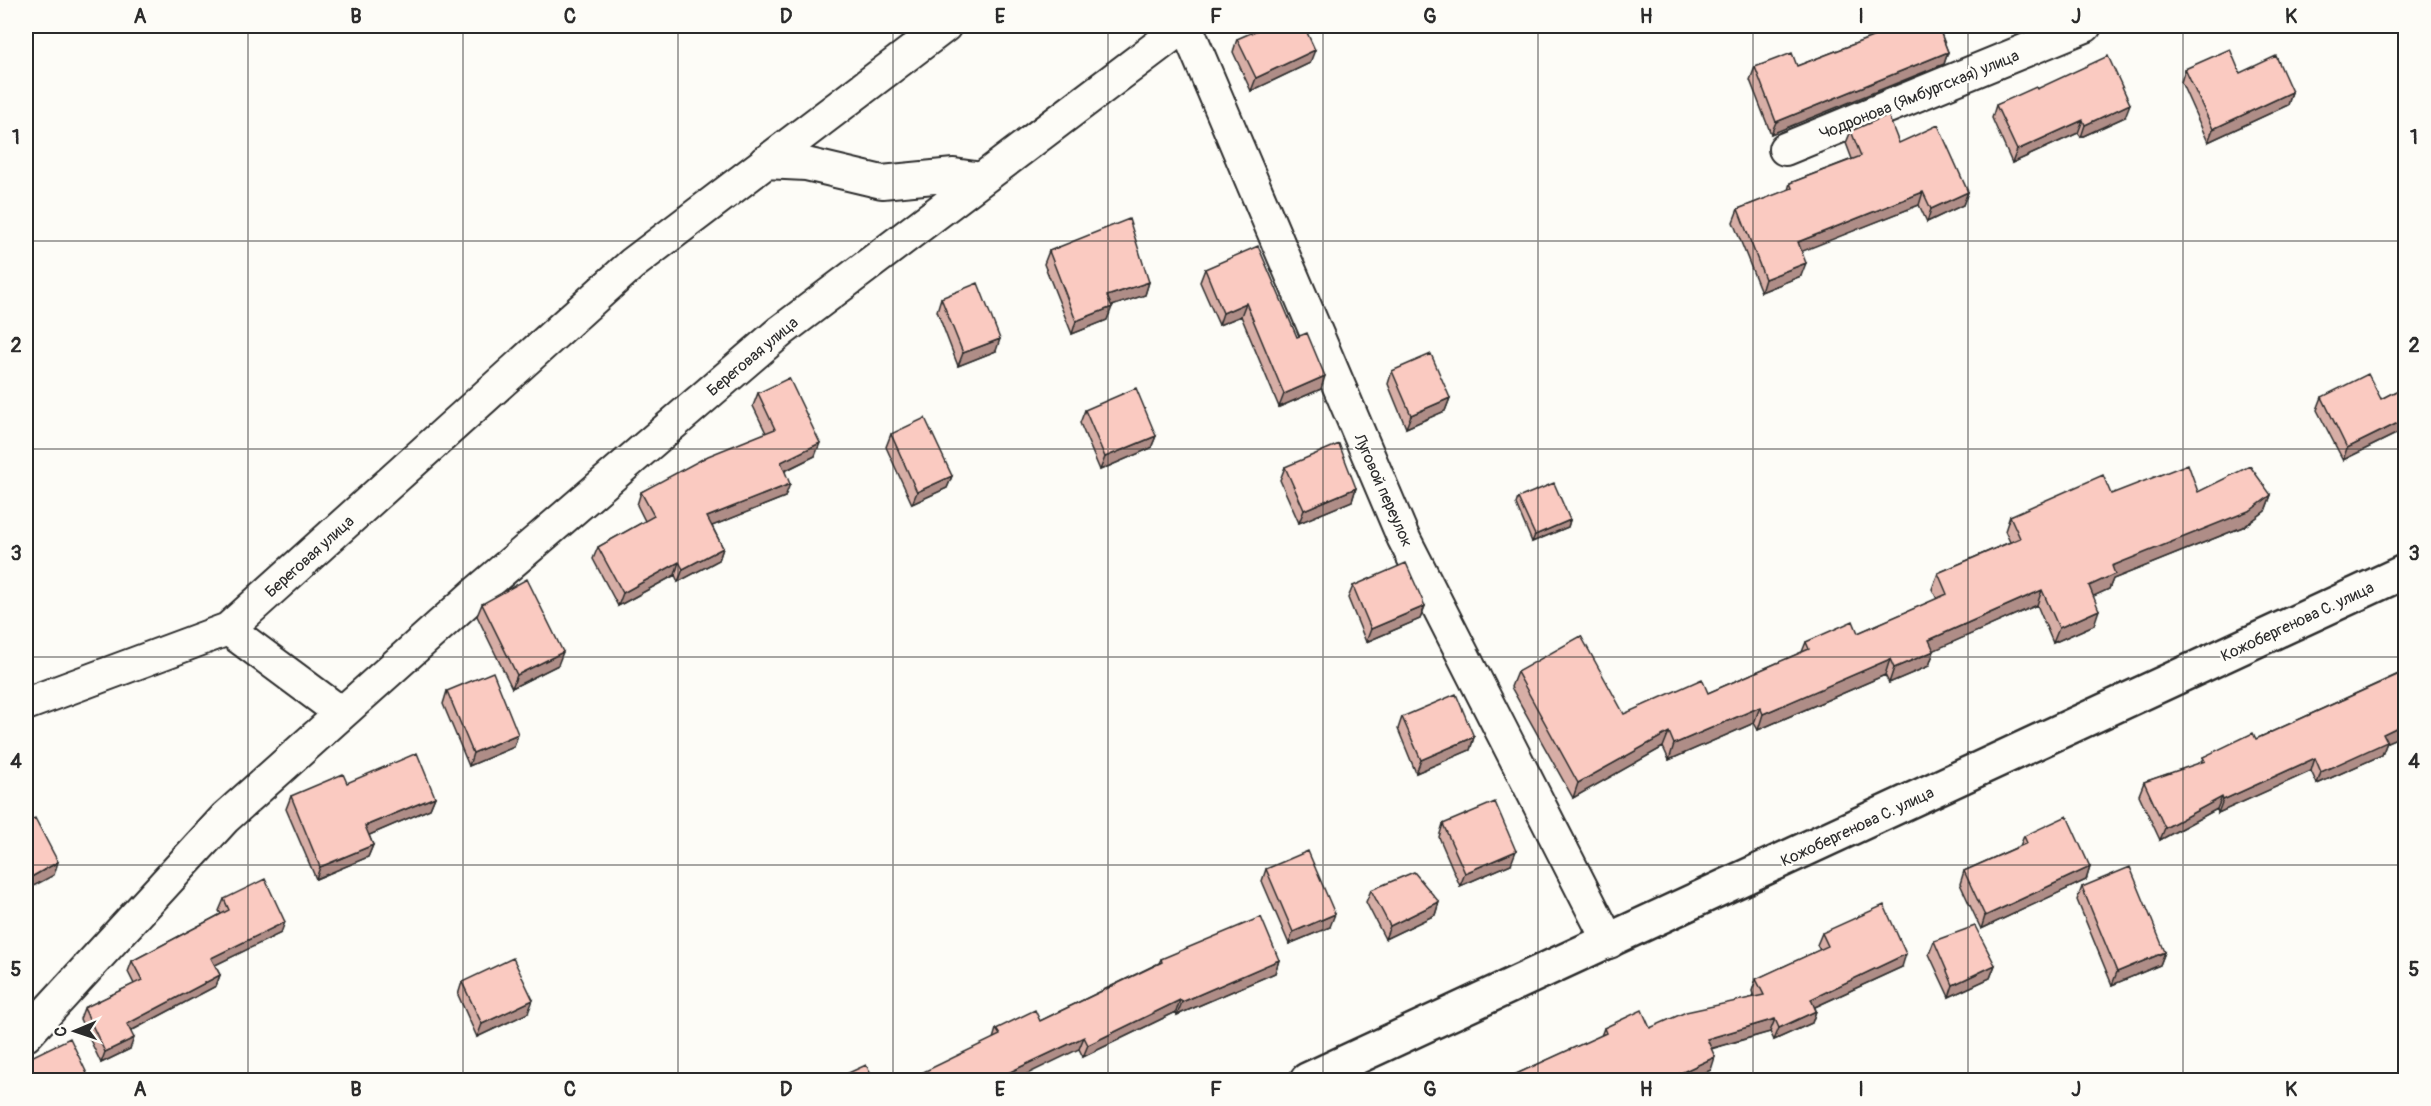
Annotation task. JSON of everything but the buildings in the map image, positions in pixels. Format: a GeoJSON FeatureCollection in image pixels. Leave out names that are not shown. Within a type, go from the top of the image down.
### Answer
{"type":"FeatureCollection","features":[{"type":"Feature","properties":{"kind":"main road","name":"Кожобергенова С. улица"},"geometry":{"type":"LineString","coordinates":[[1307,1080],[2406,571]]}},
{"type":"Feature","properties":{"kind":"street","name":"Береговая улица"},"geometry":{"type":"LineString","coordinates":[[26,704],[228,629],[632,264],[945,26]]}},
{"type":"Feature","properties":{"kind":"street","name":"Береговая улица"},"geometry":{"type":"LineString","coordinates":[[26,1035],[225,818],[493,579],[781,330],[1185,26]]}},
{"type":"Feature","properties":{"kind":"street","name":"Луговой переулок"},"geometry":{"type":"LineString","coordinates":[[1185,26],[1403,537],[1609,942]]}},
{"type":"Feature","properties":{"kind":"street","name":"Чодронова (Ямбургская) улица"},"geometry":{"type":"LineString","coordinates":[[1785,149],[2085,26]]}},
{"type":"Feature","properties":{"kind":"street"},"geometry":{"type":"LineString","coordinates":[[765,162],[806,164],[882,182],[954,175],[982,179]]}},
{"type":"Feature","properties":{"kind":"street"},"geometry":{"type":"LineString","coordinates":[[228,629],[341,713]]}}]}
